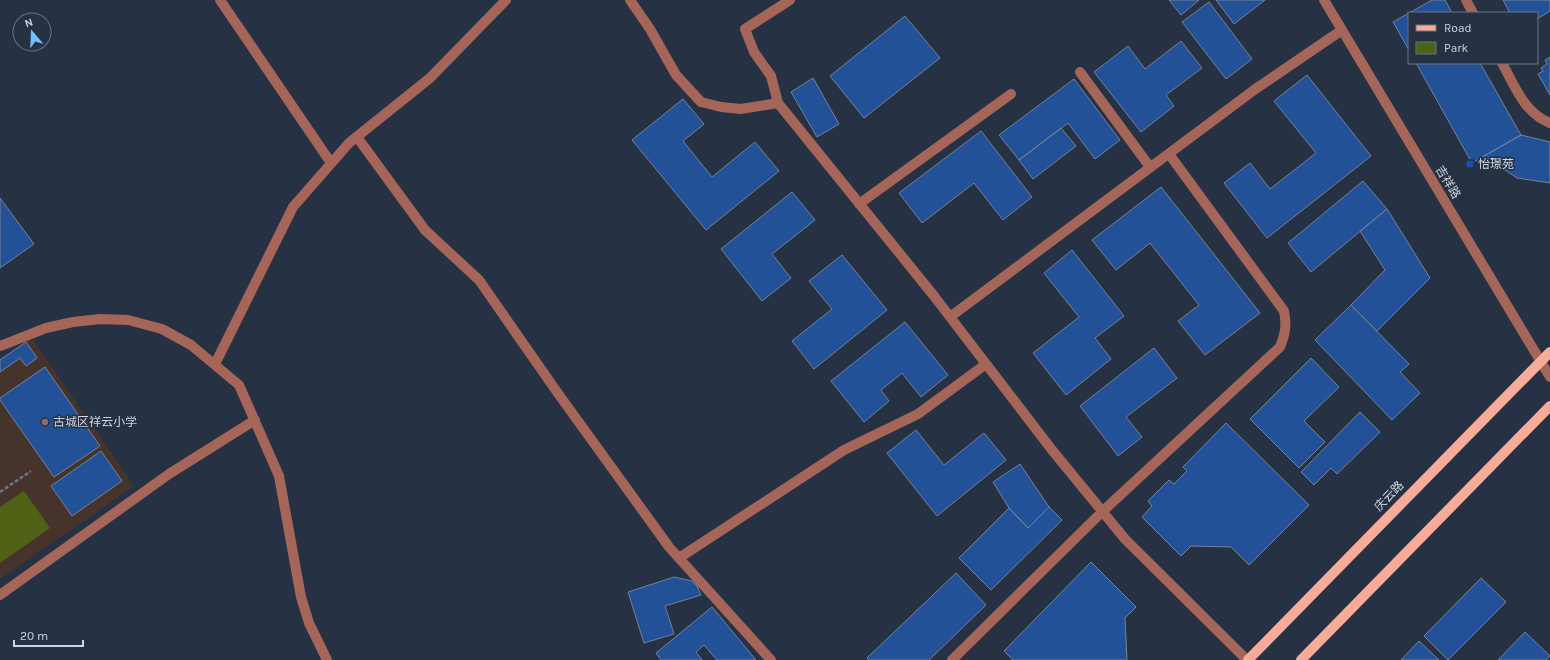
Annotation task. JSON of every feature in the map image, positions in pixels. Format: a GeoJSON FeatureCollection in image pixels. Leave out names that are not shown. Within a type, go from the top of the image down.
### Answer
{"type":"FeatureCollection","features":[{"type":"Feature","properties":{"kind":"main road","name":"庆云路"},"geometry":{"type":"LineString","coordinates":[[1248,660],[1550,352]]}},
{"type":"Feature","properties":{"kind":"main road"},"geometry":{"type":"LineString","coordinates":[[1301,660],[1550,406]]}},
{"type":"Feature","properties":{"kind":"street"},"geometry":{"type":"LineString","coordinates":[[220,0],[331,163]]}},
{"type":"Feature","properties":{"kind":"street"},"geometry":{"type":"LineString","coordinates":[[215,364],[293,207],[356,137],[430,78],[506,0]]}},
{"type":"Feature","properties":{"kind":"street"},"geometry":{"type":"LineString","coordinates":[[630,0],[650,29],[676,75],[701,102],[721,107],[741,109],[778,103]]}},
{"type":"Feature","properties":{"kind":"street"},"geometry":{"type":"LineString","coordinates":[[790,0],[745,30],[754,52],[771,76],[778,103],[950,317],[1125,539],[1248,660]]}},
{"type":"Feature","properties":{"kind":"street","name":"吉祥路"},"geometry":{"type":"LineString","coordinates":[[1324,0],[1550,377]]}},
{"type":"Feature","properties":{"kind":"street"},"geometry":{"type":"LineString","coordinates":[[1466,0],[1472,12]]}},
{"type":"Feature","properties":{"kind":"street"},"geometry":{"type":"LineString","coordinates":[[950,317],[1254,90],[1342,30]]}},
{"type":"Feature","properties":{"kind":"street"},"geometry":{"type":"LineString","coordinates":[[1503,64],[1527,108],[1534,115],[1550,123]]}},
{"type":"Feature","properties":{"kind":"street"},"geometry":{"type":"LineString","coordinates":[[1080,72],[1150,167]]}},
{"type":"Feature","properties":{"kind":"street"},"geometry":{"type":"LineString","coordinates":[[859,204],[1011,94]]}},
{"type":"Feature","properties":{"kind":"street"},"geometry":{"type":"LineString","coordinates":[[356,137],[425,230],[479,280],[556,392],[679,558],[771,660]]}},
{"type":"Feature","properties":{"kind":"street"},"geometry":{"type":"LineString","coordinates":[[952,660],[1102,511],[1280,347],[1286,327],[1284,311],[1169,154]]}},
{"type":"Feature","properties":{"kind":"street"},"geometry":{"type":"LineString","coordinates":[[0,346],[46,328],[73,322],[100,319],[128,320],[162,330],[191,345],[239,385],[279,476],[301,597],[309,623],[327,660]]}},
{"type":"Feature","properties":{"kind":"street"},"geometry":{"type":"LineString","coordinates":[[679,558],[844,450],[918,414],[986,364]]}},
{"type":"Feature","properties":{"kind":"street"},"geometry":{"type":"LineString","coordinates":[[0,595],[169,474],[255,420]]}},
{"type":"Feature","properties":{"kind":"path"},"geometry":{"type":"LineString","coordinates":[[0,492],[31,471]]}},
{"type":"Feature","properties":{"kind":"shaded area","name":"古城区祥云小学"},"geometry":{"type":"Polygon","coordinates":[[[31,337],[134,486],[0,579],[0,359],[31,337]]]}},
{"type":"Feature","properties":{"kind":"green space"},"geometry":{"type":"Polygon","coordinates":[[[24,491],[50,528],[0,563],[0,507],[24,491]]]}},
{"type":"Feature","properties":{"kind":"building"},"geometry":{"type":"Polygon","coordinates":[[[1169,0],[1199,0],[1181,15],[1169,0]]]}},
{"type":"Feature","properties":{"kind":"building"},"geometry":{"type":"Polygon","coordinates":[[[1216,0],[1265,0],[1234,24],[1216,0]]]}},
{"type":"Feature","properties":{"kind":"building"},"geometry":{"type":"Polygon","coordinates":[[[1432,0],[1445,0],[1451,12],[1411,12],[1432,0]]]}},
{"type":"Feature","properties":{"kind":"building"},"geometry":{"type":"Polygon","coordinates":[[[1503,0],[1550,0],[1550,11],[1538,18],[1538,12],[1509,12],[1503,0]]]}},
{"type":"Feature","properties":{"kind":"building"},"geometry":{"type":"Polygon","coordinates":[[[1209,2],[1252,59],[1226,79],[1182,22],[1209,2]]]}},
{"type":"Feature","properties":{"kind":"building"},"geometry":{"type":"Polygon","coordinates":[[[1408,14],[1408,48],[1393,22],[1408,14]]]}},
{"type":"Feature","properties":{"kind":"building"},"geometry":{"type":"Polygon","coordinates":[[[905,16],[940,58],[864,118],[830,76],[905,16]]]}},
{"type":"Feature","properties":{"kind":"building"},"geometry":{"type":"Polygon","coordinates":[[[1181,41],[1202,68],[1166,95],[1174,106],[1141,132],[1094,72],[1128,46],[1145,69],[1181,41]]]}},
{"type":"Feature","properties":{"kind":"building"},"geometry":{"type":"Polygon","coordinates":[[[1550,57],[1550,95],[1538,74],[1543,71],[1541,68],[1547,64],[1545,60],[1550,57]]]}},
{"type":"Feature","properties":{"kind":"building"},"geometry":{"type":"Polygon","coordinates":[[[1417,64],[1481,64],[1521,135],[1472,163],[1417,64]]]}},
{"type":"Feature","properties":{"kind":"building"},"geometry":{"type":"Polygon","coordinates":[[[1307,75],[1371,156],[1267,238],[1224,183],[1250,163],[1270,189],[1316,153],[1274,101],[1307,75]]]}},
{"type":"Feature","properties":{"kind":"building"},"geometry":{"type":"Polygon","coordinates":[[[813,78],[839,124],[817,137],[791,92],[813,78]]]}},
{"type":"Feature","properties":{"kind":"building"},"geometry":{"type":"Polygon","coordinates":[[[1074,79],[1120,140],[1095,159],[1068,123],[1019,160],[999,135],[1074,79]]]}},
{"type":"Feature","properties":{"kind":"building"},"geometry":{"type":"Polygon","coordinates":[[[683,99],[704,124],[683,141],[712,177],[755,142],[779,171],[706,230],[632,140],[683,99]]]}},
{"type":"Feature","properties":{"kind":"building"},"geometry":{"type":"Polygon","coordinates":[[[1061,128],[1076,146],[1033,179],[1019,160],[1061,128]]]}},
{"type":"Feature","properties":{"kind":"building"},"geometry":{"type":"Polygon","coordinates":[[[981,131],[1032,197],[1003,220],[974,183],[922,223],[899,193],[981,131]]]}},
{"type":"Feature","properties":{"kind":"building"},"geometry":{"type":"Polygon","coordinates":[[[1521,135],[1550,142],[1550,183],[1517,178],[1484,156],[1521,135]]]}},
{"type":"Feature","properties":{"kind":"building"},"geometry":{"type":"Polygon","coordinates":[[[1363,181],[1387,209],[1311,272],[1288,243],[1363,181]]]}},
{"type":"Feature","properties":{"kind":"building"},"geometry":{"type":"Polygon","coordinates":[[[1161,187],[1260,313],[1205,355],[1178,321],[1199,305],[1150,243],[1116,270],[1092,240],[1161,187]]]}},
{"type":"Feature","properties":{"kind":"building"},"geometry":{"type":"Polygon","coordinates":[[[792,192],[815,220],[772,254],[791,278],[762,301],[721,249],[792,192]]]}},
{"type":"Feature","properties":{"kind":"building"},"geometry":{"type":"Polygon","coordinates":[[[0,198],[34,244],[0,268],[0,198]]]}},
{"type":"Feature","properties":{"kind":"building"},"geometry":{"type":"Polygon","coordinates":[[[1387,209],[1430,278],[1377,331],[1351,305],[1385,270],[1360,231],[1387,209]]]}},
{"type":"Feature","properties":{"kind":"building"},"geometry":{"type":"Polygon","coordinates":[[[1072,250],[1124,316],[1095,338],[1111,359],[1066,395],[1033,353],[1079,317],[1044,273],[1072,250]]]}},
{"type":"Feature","properties":{"kind":"building"},"geometry":{"type":"Polygon","coordinates":[[[842,255],[887,310],[814,369],[792,341],[832,309],[809,281],[842,255]]]}},
{"type":"Feature","properties":{"kind":"building"},"geometry":{"type":"Polygon","coordinates":[[[1351,305],[1409,364],[1400,372],[1420,393],[1392,420],[1315,340],[1351,305]]]}},
{"type":"Feature","properties":{"kind":"building"},"geometry":{"type":"Polygon","coordinates":[[[905,322],[948,375],[921,397],[902,373],[881,390],[889,401],[864,422],[831,381],[905,322]]]}},
{"type":"Feature","properties":{"kind":"building"},"geometry":{"type":"Polygon","coordinates":[[[26,342],[37,358],[26,366],[20,358],[0,372],[0,360],[26,342]]]}},
{"type":"Feature","properties":{"kind":"building"},"geometry":{"type":"Polygon","coordinates":[[[1154,348],[1177,378],[1126,417],[1142,437],[1118,456],[1080,406],[1154,348]]]}},
{"type":"Feature","properties":{"kind":"building"},"geometry":{"type":"Polygon","coordinates":[[[1311,358],[1339,387],[1304,421],[1325,442],[1299,468],[1250,419],[1311,358]]]}},
{"type":"Feature","properties":{"kind":"building"},"geometry":{"type":"Polygon","coordinates":[[[45,367],[100,446],[54,477],[0,400],[0,398],[45,367]]]}},
{"type":"Feature","properties":{"kind":"building"},"geometry":{"type":"Polygon","coordinates":[[[1360,412],[1380,432],[1337,474],[1331,468],[1314,485],[1301,472],[1360,412]]]}},
{"type":"Feature","properties":{"kind":"building"},"geometry":{"type":"Polygon","coordinates":[[[1226,423],[1309,505],[1249,565],[1231,547],[1191,546],[1181,556],[1142,517],[1152,506],[1148,501],[1169,480],[1174,484],[1187,471],[1183,467],[1226,423]]]}},
{"type":"Feature","properties":{"kind":"building"},"geometry":{"type":"Polygon","coordinates":[[[916,430],[944,465],[984,433],[1006,460],[937,516],[887,453],[916,430]]]}},
{"type":"Feature","properties":{"kind":"building"},"geometry":{"type":"Polygon","coordinates":[[[101,451],[122,481],[72,516],[51,486],[101,451]]]}},
{"type":"Feature","properties":{"kind":"building"},"geometry":{"type":"Polygon","coordinates":[[[1020,464],[1049,507],[1028,528],[1009,508],[993,482],[1020,464]]]}},
{"type":"Feature","properties":{"kind":"building"},"geometry":{"type":"Polygon","coordinates":[[[1049,507],[1062,520],[991,590],[959,558],[1009,508],[1028,528],[1049,507]]]}},
{"type":"Feature","properties":{"kind":"building"},"geometry":{"type":"Polygon","coordinates":[[[1091,562],[1136,607],[1125,618],[1127,660],[1013,660],[1004,651],[1091,562]]]}},
{"type":"Feature","properties":{"kind":"building"},"geometry":{"type":"Polygon","coordinates":[[[956,573],[986,605],[929,660],[869,660],[867,658],[956,573]]]}},
{"type":"Feature","properties":{"kind":"building"},"geometry":{"type":"Polygon","coordinates":[[[674,577],[692,581],[697,586],[701,595],[665,606],[674,634],[644,643],[628,592],[674,577]]]}},
{"type":"Feature","properties":{"kind":"building"},"geometry":{"type":"Polygon","coordinates":[[[1481,578],[1506,602],[1448,660],[1424,636],[1481,578]]]}},
{"type":"Feature","properties":{"kind":"building"},"geometry":{"type":"Polygon","coordinates":[[[712,607],[756,660],[717,660],[704,645],[696,652],[702,660],[661,660],[656,653],[712,607]]]}},
{"type":"Feature","properties":{"kind":"building"},"geometry":{"type":"Polygon","coordinates":[[[1525,632],[1550,656],[1546,660],[1498,660],[1525,632]]]}},
{"type":"Feature","properties":{"kind":"building"},"geometry":{"type":"Polygon","coordinates":[[[1419,641],[1439,660],[1401,660],[1419,641]]]}},
{"type":"Feature","properties":{"kind":"place","name":"怡璟苑"},"geometry":{"type":"Point","coordinates":[1470,164]}},
{"type":"Feature","properties":{"kind":"place","name":"古城区祥云小学"},"geometry":{"type":"Point","coordinates":[45,422]}}]}
